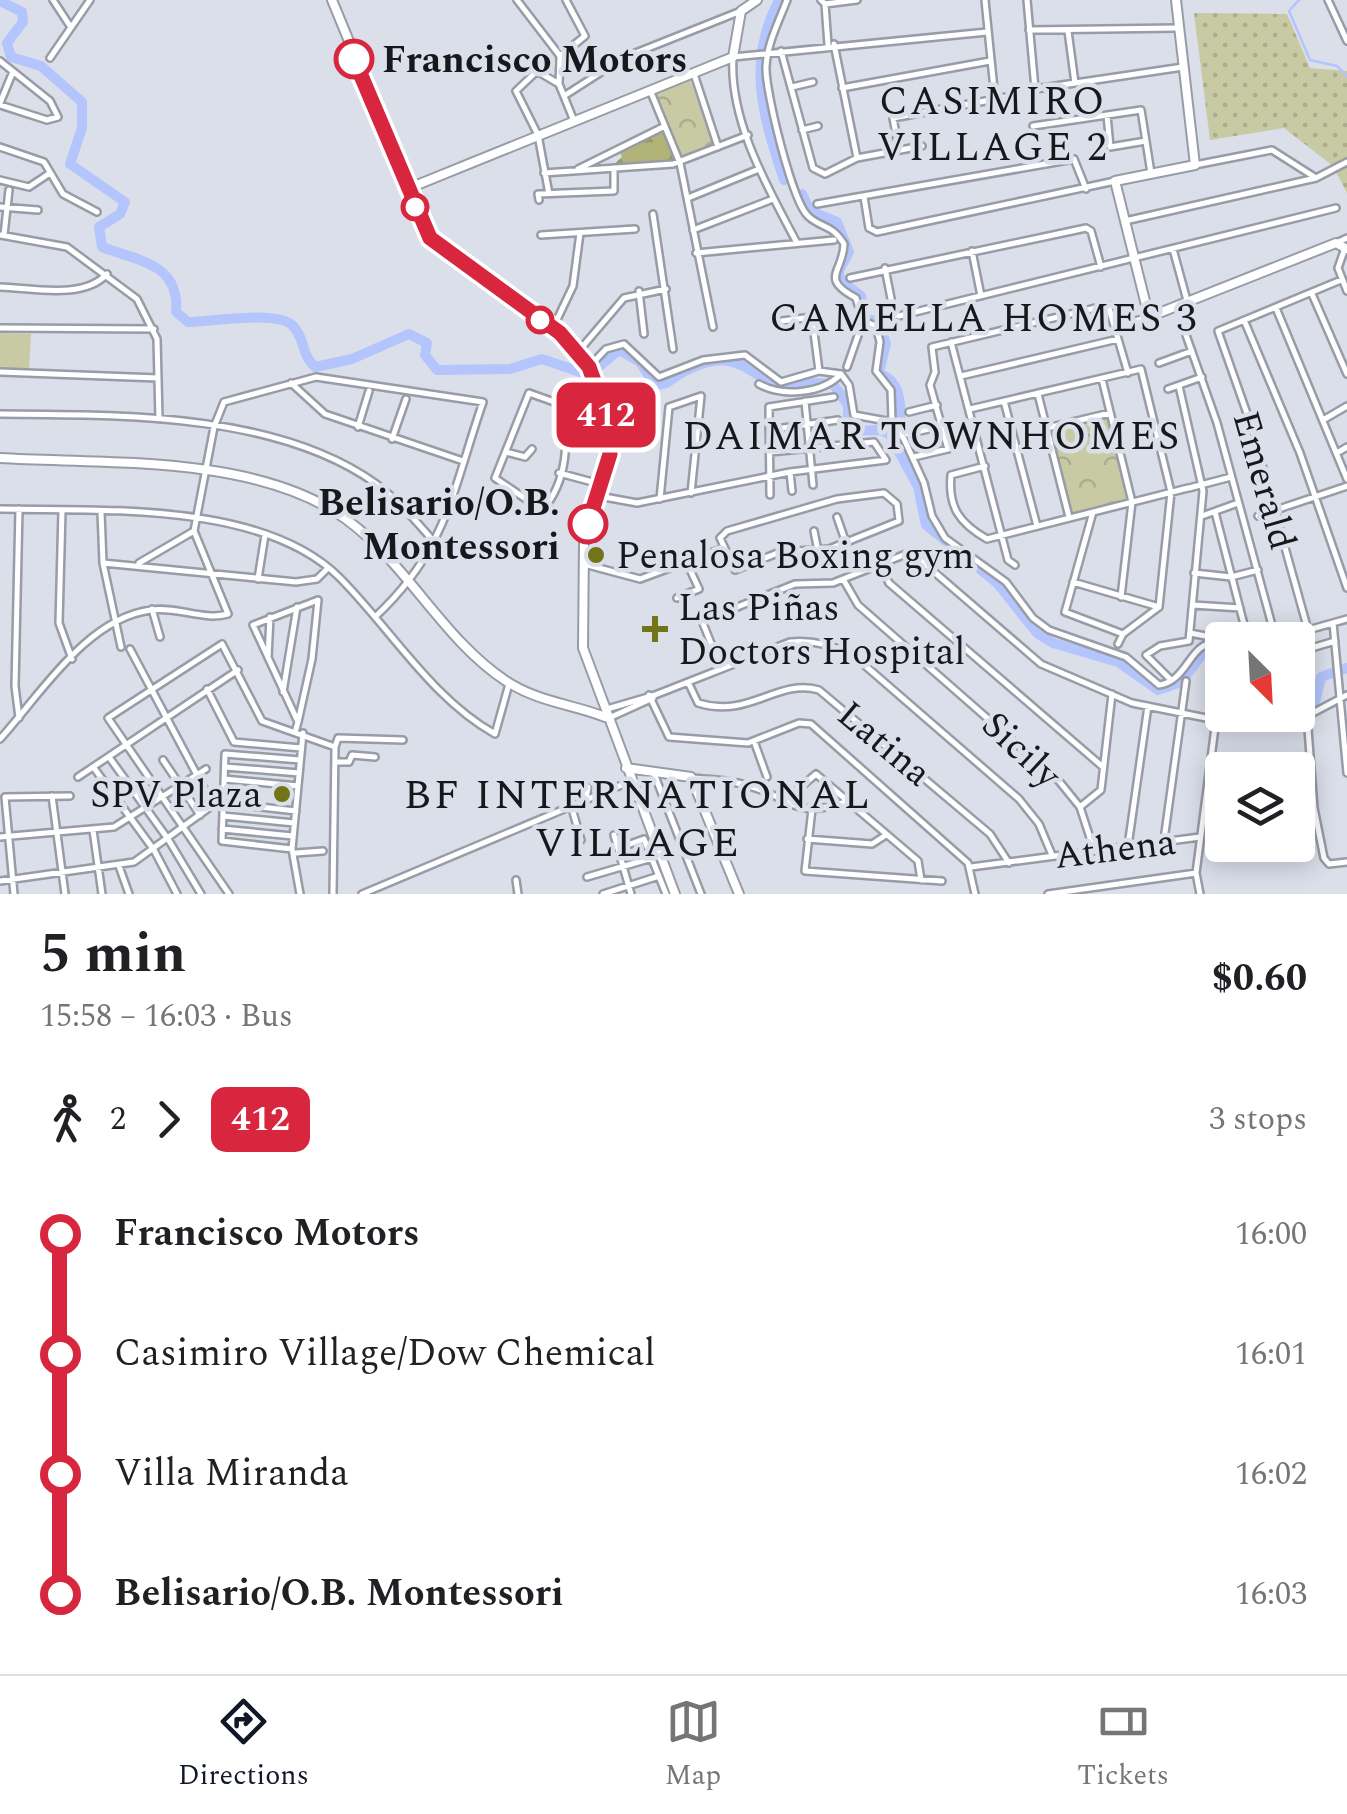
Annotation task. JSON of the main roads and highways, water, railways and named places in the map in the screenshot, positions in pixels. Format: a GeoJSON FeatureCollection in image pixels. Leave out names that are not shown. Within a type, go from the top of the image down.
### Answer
{"type":"FeatureCollection","features":[{"type":"Feature","properties":{"kind":"waterway"},"geometry":{"type":"LineString","coordinates":[[779,0],[763,46],[761,90],[784,180]]}},
{"type":"Feature","properties":{"kind":"waterway"},"geometry":{"type":"LineString","coordinates":[[1299,0],[1289,11],[1310,60],[1337,66],[1347,76]]}},
{"type":"Feature","properties":{"kind":"waterway"},"geometry":{"type":"LineString","coordinates":[[0,1],[22,12],[23,22],[7,43],[11,57],[41,66],[82,102],[82,128],[70,164],[125,202],[120,214],[99,227],[102,247],[154,266],[164,274],[171,283],[176,312],[188,322],[258,317],[284,321],[296,330],[315,367],[352,359],[409,334],[427,343],[425,355],[437,370],[510,369],[542,359],[589,375],[619,350],[640,362],[655,385],[699,365],[724,360],[743,366],[777,387],[799,382],[833,384],[848,405],[848,431],[881,430],[890,435],[918,487],[926,525],[998,584],[1037,633],[1053,643],[1118,662],[1158,690],[1181,682],[1205,651]]}},
{"type":"Feature","properties":{"kind":"waterway"},"geometry":{"type":"LineString","coordinates":[[802,194],[810,211],[837,222],[849,252],[839,271],[840,280],[861,296],[865,318],[879,323],[886,344],[879,372],[892,382],[900,403],[897,443]]}},
{"type":"Feature","properties":{"kind":"waterway"},"geometry":{"type":"LineString","coordinates":[[1315,702],[1321,677],[1347,668]]}},
{"type":"Feature","properties":{"kind":"place","name":"Francisco Motors"},"geometry":{"type":"Point","coordinates":[354,59]}},
{"type":"Feature","properties":{"kind":"place","name":"Belisario/O.B. Montessori"},"geometry":{"type":"Point","coordinates":[588,524]}},
{"type":"Feature","properties":{"kind":"place","name":"Penalosa Boxing gym"},"geometry":{"type":"Point","coordinates":[596,555]}},
{"type":"Feature","properties":{"kind":"place","name":"Las Piñas Doctors Hospital"},"geometry":{"type":"Point","coordinates":[655,629]}},
{"type":"Feature","properties":{"kind":"place","name":"SPV Plaza"},"geometry":{"type":"Point","coordinates":[282,794]}},
{"type":"Feature","properties":{"kind":"district","name":"CASIMIRO VILLAGE 2"},"geometry":{"type":"Point","coordinates":[993,123]}},
{"type":"Feature","properties":{"kind":"district","name":"CAMELLA HOMES 3"},"geometry":{"type":"Point","coordinates":[984,317]}},
{"type":"Feature","properties":{"kind":"district","name":"DAIMAR TOWNHOMES"},"geometry":{"type":"Point","coordinates":[932,435]}},
{"type":"Feature","properties":{"kind":"district","name":"BF INTERNATIONAL VILLAGE"},"geometry":{"type":"Point","coordinates":[638,817]}}]}
